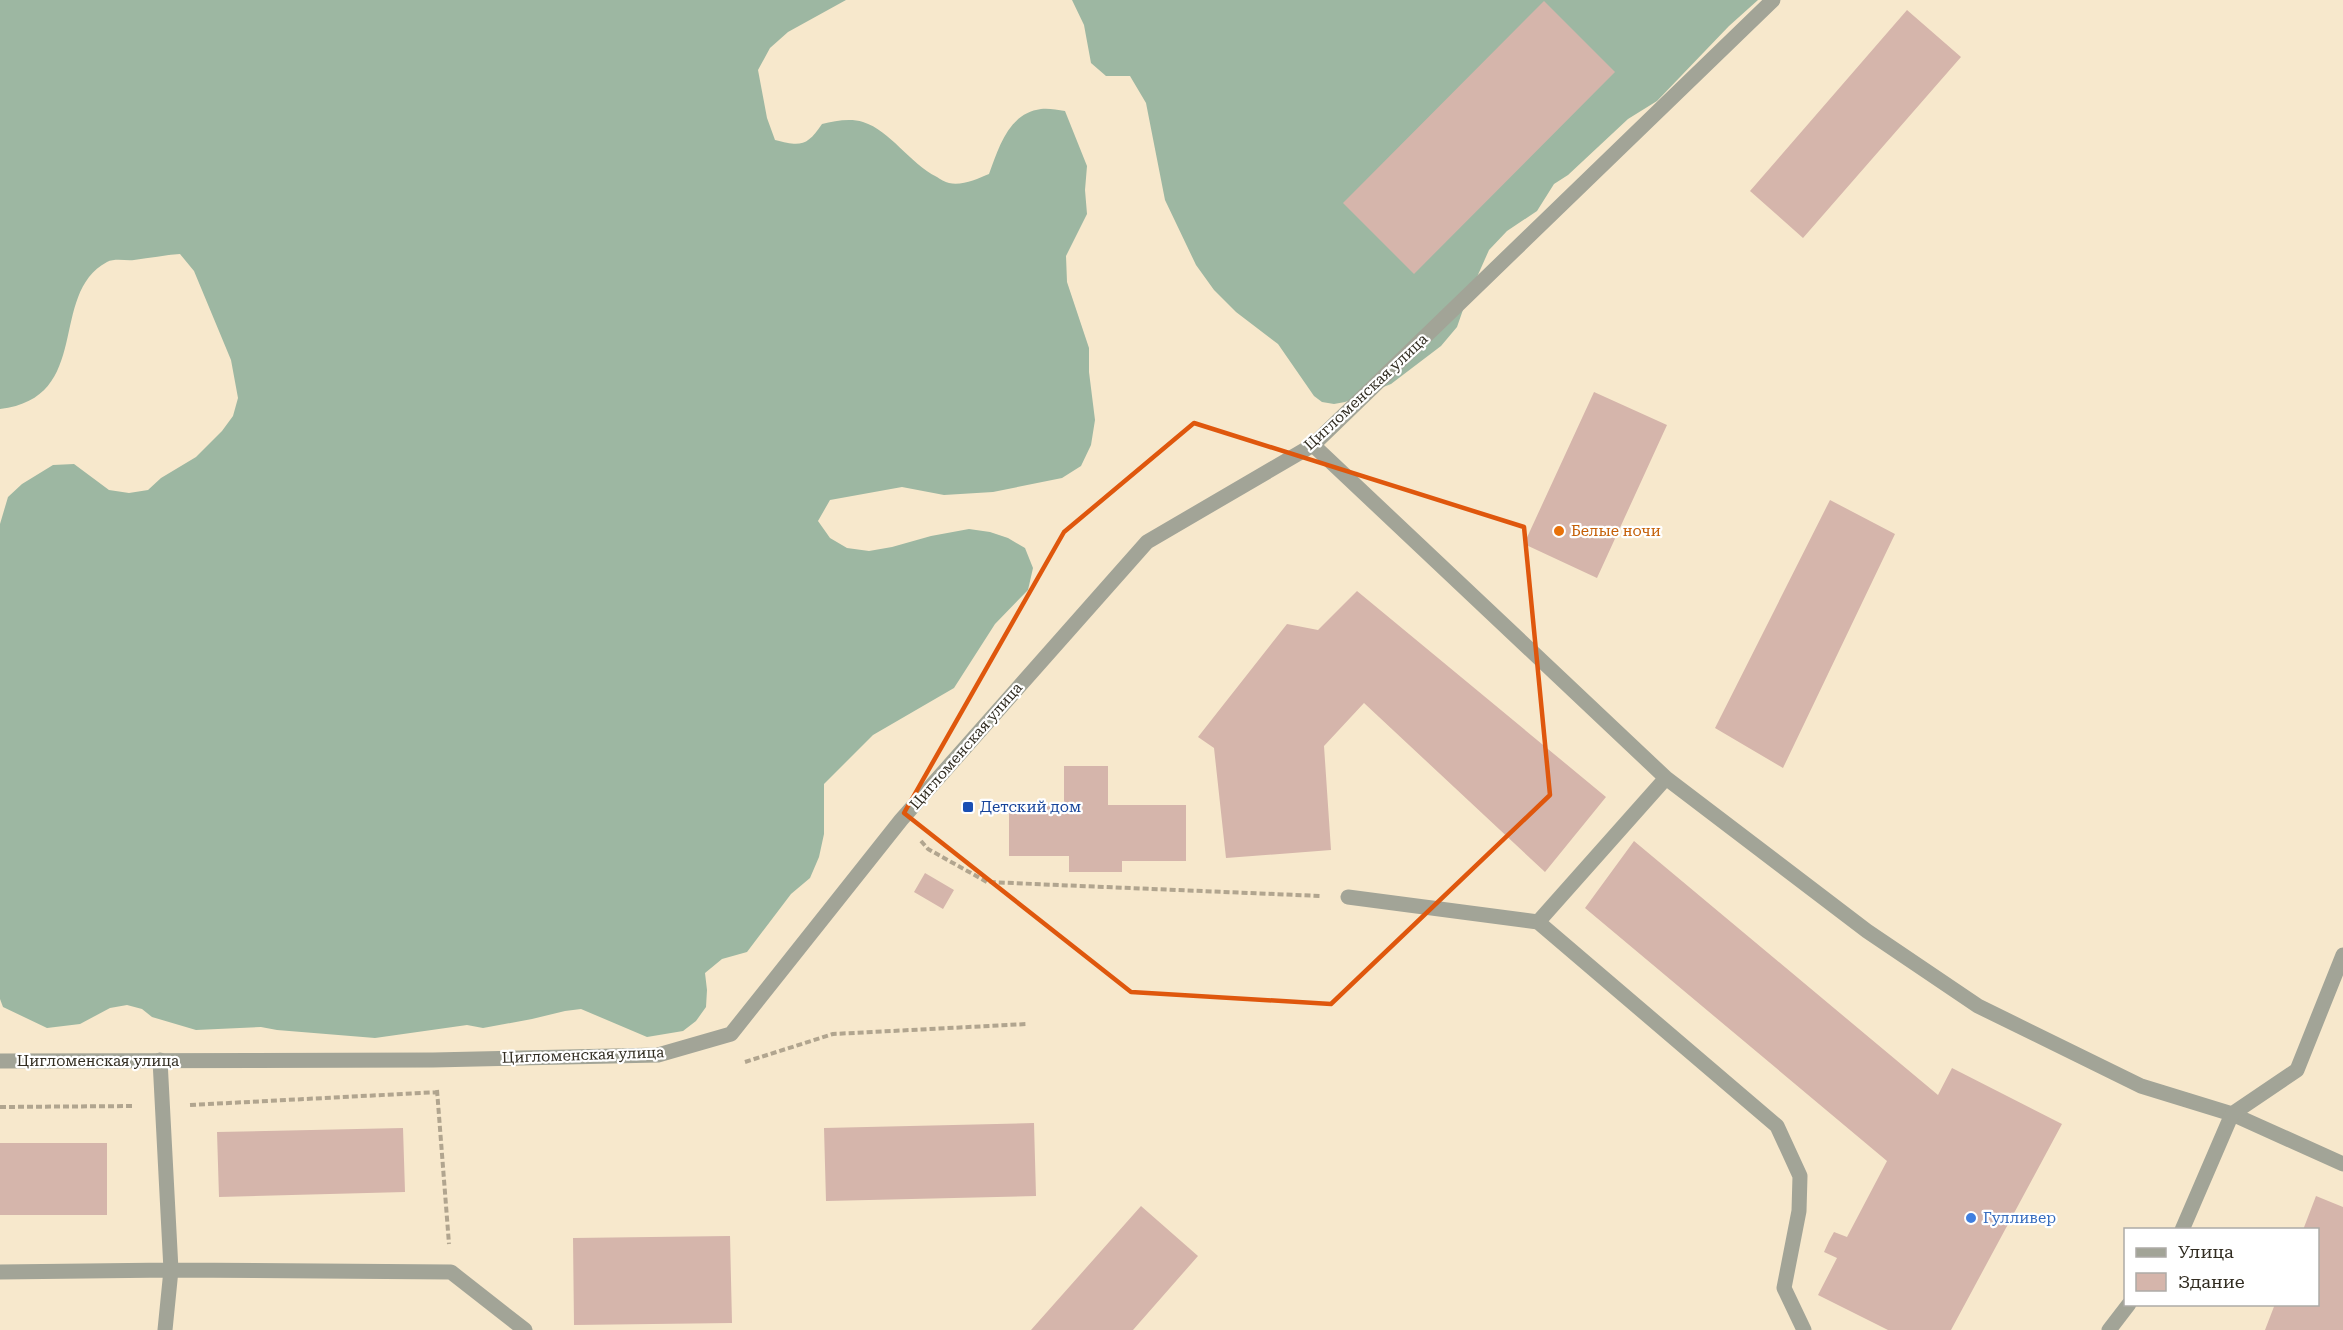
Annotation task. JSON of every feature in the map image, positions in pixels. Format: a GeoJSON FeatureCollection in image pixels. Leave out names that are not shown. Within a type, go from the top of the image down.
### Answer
{"type":"FeatureCollection","features":[{"type":"Feature","properties":{"kind":"street","name":"Цигломенская улица"},"geometry":{"type":"LineString","coordinates":[[0,1061],[433,1060],[658,1055],[731,1034],[900,820],[1147,542],[1313,445],[1773,0]]}},
{"type":"Feature","properties":{"kind":"street"},"geometry":{"type":"LineString","coordinates":[[1313,445],[1666,778],[1867,931],[1978,1006],[2140,1086],[2232,1114],[2343,1164]]}},
{"type":"Feature","properties":{"kind":"street"},"geometry":{"type":"LineString","coordinates":[[1538,922],[1666,778]]}},
{"type":"Feature","properties":{"kind":"street"},"geometry":{"type":"LineString","coordinates":[[1348,897],[1538,922],[1777,1126],[1800,1176],[1799,1211],[1784,1288],[1804,1330]]}},
{"type":"Feature","properties":{"kind":"street"},"geometry":{"type":"LineString","coordinates":[[2183,1228],[2232,1114],[2297,1070],[2343,955]]}},
{"type":"Feature","properties":{"kind":"street"},"geometry":{"type":"LineString","coordinates":[[160,1060],[171,1270],[165,1330]]}},
{"type":"Feature","properties":{"kind":"street"},"geometry":{"type":"LineString","coordinates":[[0,1272],[171,1270],[451,1272],[525,1330]]}},
{"type":"Feature","properties":{"kind":"street"},"geometry":{"type":"LineString","coordinates":[[2109,1330],[2127,1306]]}},
{"type":"Feature","properties":{"kind":"path"},"geometry":{"type":"LineString","coordinates":[[900,820],[928,849],[987,882],[1348,897]]}},
{"type":"Feature","properties":{"kind":"path"},"geometry":{"type":"LineString","coordinates":[[433,1060],[451,1272]]}},
{"type":"Feature","properties":{"kind":"highlighted area"},"geometry":{"type":"Polygon","coordinates":[[[1194,423],[1524,527],[1550,795],[1331,1004],[1131,992],[904,813],[1064,532],[1194,423]]]}},
{"type":"Feature","properties":{"kind":"green space"},"geometry":{"type":"Polygon","coordinates":[[[0,0],[846,0],[788,32],[770,48],[758,70],[767,118],[775,140],[791,144],[803,143],[812,137],[822,124],[842,120],[863,122],[882,132],[927,171],[946,182],[959,184],[989,174],[1001,143],[1013,124],[1021,117],[1041,109],[1065,111],[1087,166],[1085,190],[1087,214],[1066,256],[1067,282],[1089,348],[1089,372],[1095,420],[1091,445],[1081,466],[1062,478],[993,492],[944,495],[902,487],[830,500],[818,521],[830,538],[847,548],[869,551],[969,529],[1008,538],[1025,548],[1033,568],[1028,590],[995,624],[954,688],[873,735],[824,784],[824,834],[819,857],[810,878],[791,894],[747,952],[722,959],[705,973],[706,1007],[696,1021],[683,1031],[647,1037],[581,1009],[483,1028],[467,1025],[375,1038],[261,1027],[196,1030],[152,1017],[142,1009],[127,1005],[110,1008],[80,1024],[47,1028],[3,1007],[0,999],[0,524],[8,497],[22,484],[53,465],[74,464],[109,490],[129,493],[148,490],[161,478],[196,457],[222,431],[233,416],[238,398],[231,360],[194,271],[180,254],[110,261],[89,277],[78,297],[59,366],[48,386],[29,401],[0,409],[0,0]]]}},
{"type":"Feature","properties":{"kind":"green space"},"geometry":{"type":"Polygon","coordinates":[[[1072,0],[1758,0],[1729,26],[1657,101],[1628,119],[1568,175],[1554,184],[1537,211],[1507,231],[1489,250],[1457,327],[1441,346],[1391,384],[1334,404],[1322,402],[1314,396],[1278,344],[1236,312],[1214,290],[1196,265],[1165,200],[1146,103],[1130,76],[1106,76],[1091,63],[1084,25],[1072,0]]]}},
{"type":"Feature","properties":{"kind":"building"},"geometry":{"type":"Polygon","coordinates":[[[1544,1],[1615,72],[1414,274],[1343,203],[1544,1]]]}},
{"type":"Feature","properties":{"kind":"building"},"geometry":{"type":"Polygon","coordinates":[[[1907,10],[1961,57],[1803,238],[1750,191],[1907,10]]]}},
{"type":"Feature","properties":{"kind":"building"},"geometry":{"type":"Polygon","coordinates":[[[1594,392],[1667,425],[1597,578],[1524,544],[1594,392]]]}},
{"type":"Feature","properties":{"kind":"building"},"geometry":{"type":"Polygon","coordinates":[[[1830,500],[1895,534],[1783,768],[1715,728],[1830,500]]]}},
{"type":"Feature","properties":{"kind":"building"},"geometry":{"type":"Polygon","coordinates":[[[1357,591],[1606,797],[1545,872],[1364,703],[1324,746],[1331,850],[1226,858],[1214,748],[1198,737],[1287,624],[1318,630],[1357,591]]]}},
{"type":"Feature","properties":{"kind":"building"},"geometry":{"type":"Polygon","coordinates":[[[1064,766],[1108,766],[1108,805],[1186,805],[1186,861],[1122,861],[1122,872],[1069,872],[1069,856],[1009,856],[1009,806],[1064,806],[1064,766]]]}},
{"type":"Feature","properties":{"kind":"building"},"geometry":{"type":"Polygon","coordinates":[[[1634,841],[1938,1095],[1952,1068],[2062,1124],[1951,1330],[1888,1330],[1818,1295],[1837,1258],[1824,1252],[1829,1241],[1834,1232],[1847,1237],[1887,1161],[1585,908],[1634,841]]]}},
{"type":"Feature","properties":{"kind":"building"},"geometry":{"type":"Polygon","coordinates":[[[925,873],[954,890],[943,909],[914,892],[925,873]]]}},
{"type":"Feature","properties":{"kind":"building"},"geometry":{"type":"Polygon","coordinates":[[[1034,1123],[1036,1196],[826,1201],[824,1128],[1034,1123]]]}},
{"type":"Feature","properties":{"kind":"building"},"geometry":{"type":"Polygon","coordinates":[[[403,1128],[405,1192],[219,1197],[217,1132],[403,1128]]]}},
{"type":"Feature","properties":{"kind":"building"},"geometry":{"type":"Polygon","coordinates":[[[0,1143],[107,1143],[107,1215],[0,1215],[0,1143]]]}},
{"type":"Feature","properties":{"kind":"building"},"geometry":{"type":"Polygon","coordinates":[[[2316,1196],[2343,1207],[2343,1330],[2265,1330],[2274,1306],[2319,1306],[2319,1228],[2304,1228],[2316,1196]]]}},
{"type":"Feature","properties":{"kind":"building"},"geometry":{"type":"Polygon","coordinates":[[[1141,1206],[1198,1256],[1133,1330],[1031,1330],[1141,1206]]]}},
{"type":"Feature","properties":{"kind":"building"},"geometry":{"type":"Polygon","coordinates":[[[730,1236],[732,1323],[574,1325],[573,1238],[730,1236]]]}},
{"type":"Feature","properties":{"kind":"place","name":"Белые ночи"},"geometry":{"type":"Point","coordinates":[1559,531]}},
{"type":"Feature","properties":{"kind":"place","name":"Детский дом"},"geometry":{"type":"Point","coordinates":[968,807]}},
{"type":"Feature","properties":{"kind":"place","name":"Гулливер"},"geometry":{"type":"Point","coordinates":[1971,1218]}}]}
